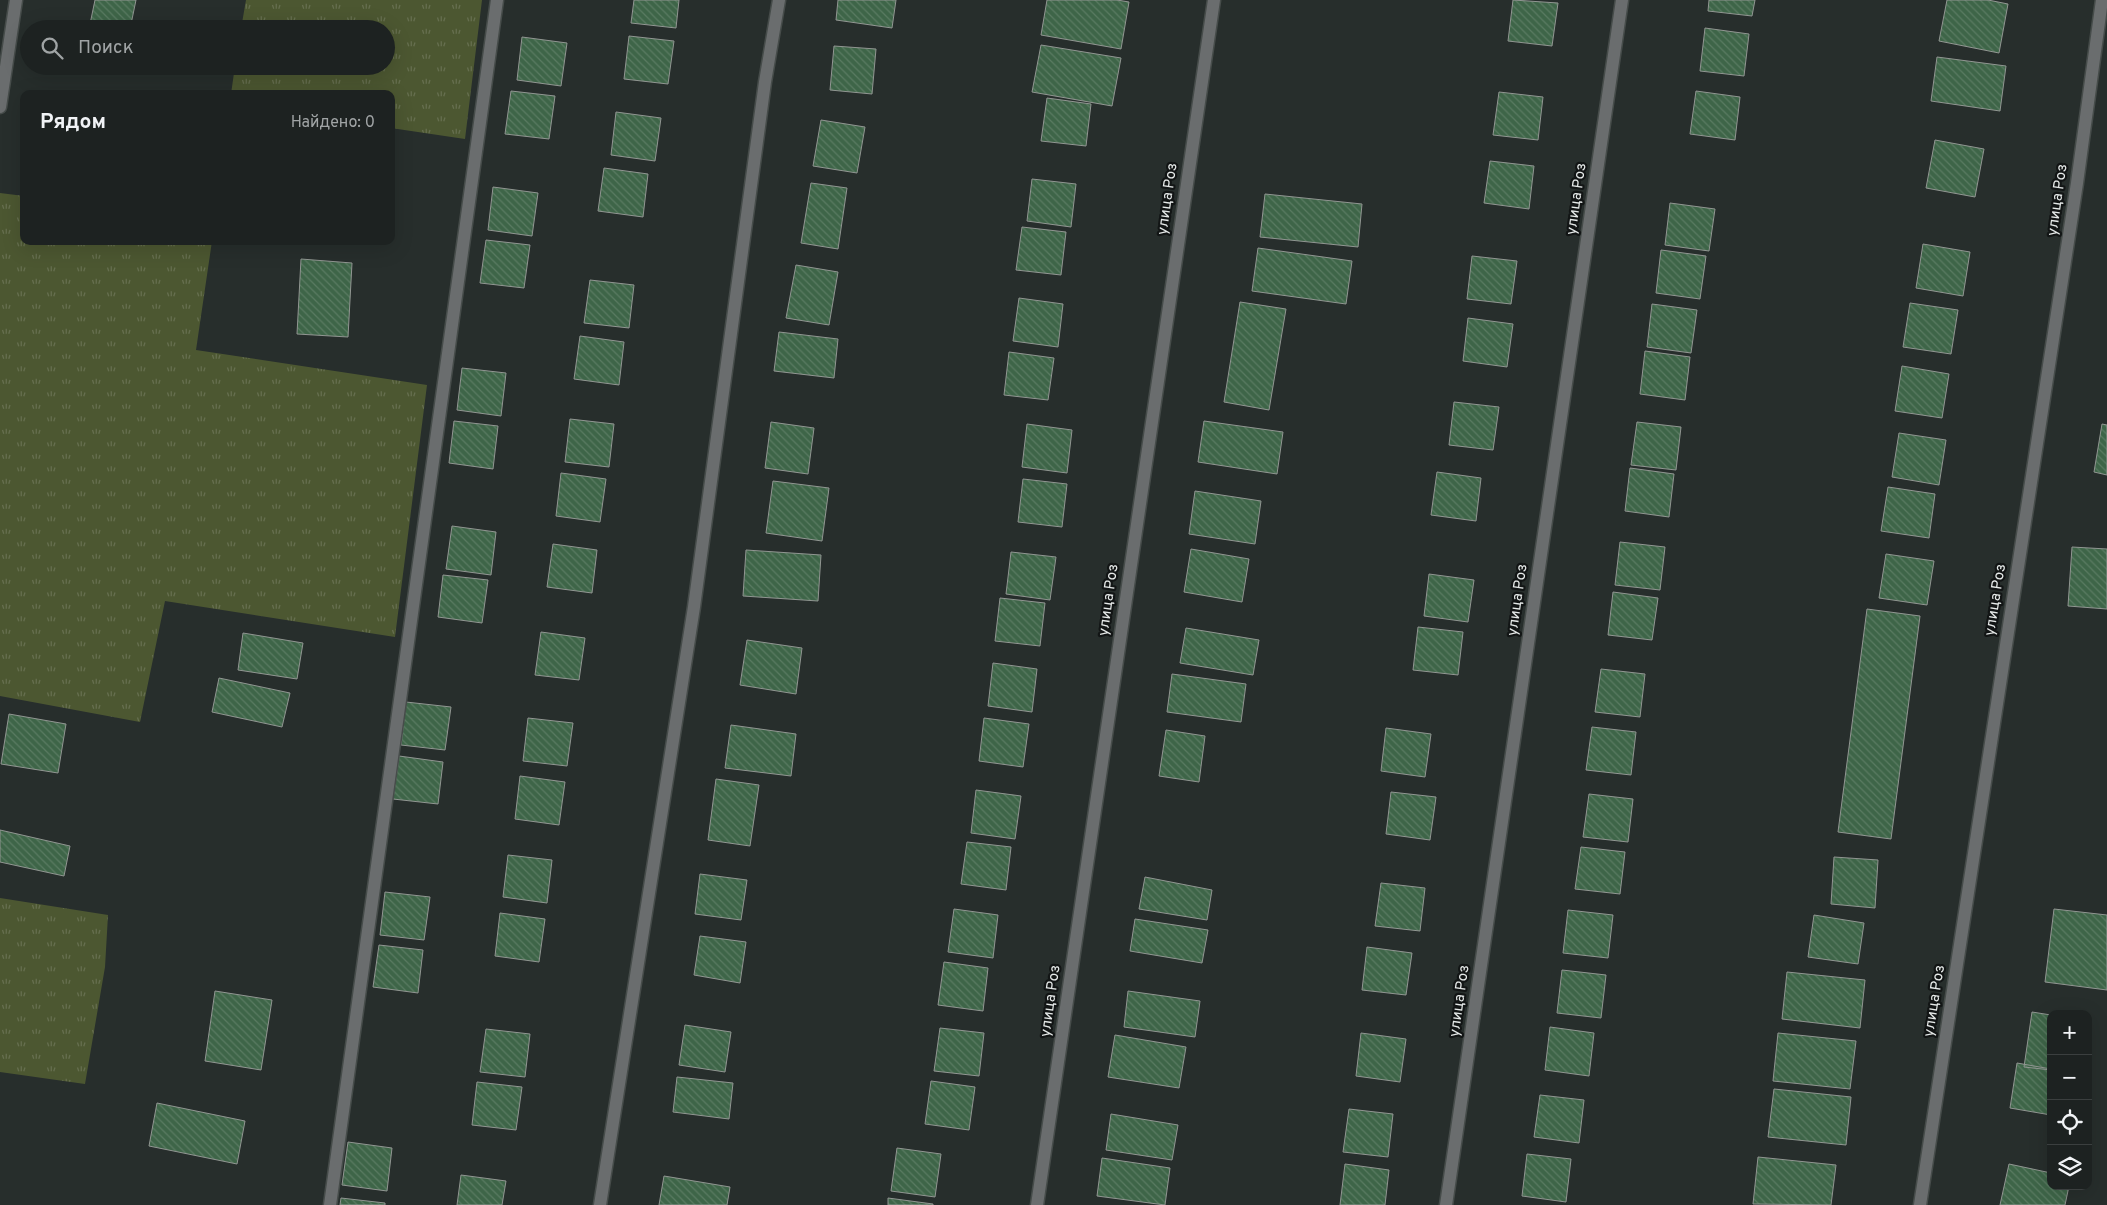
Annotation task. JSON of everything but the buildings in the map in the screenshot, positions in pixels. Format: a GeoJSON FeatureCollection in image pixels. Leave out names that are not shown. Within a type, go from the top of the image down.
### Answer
{"type":"FeatureCollection","features":[{"type":"Feature","properties":{"kind":"street"},"geometry":{"type":"LineString","coordinates":[[0,107],[6,32],[16,0]]}},
{"type":"Feature","properties":{"kind":"street"},"geometry":{"type":"LineString","coordinates":[[330,1205],[496,0]]}},
{"type":"Feature","properties":{"kind":"street"},"geometry":{"type":"LineString","coordinates":[[600,1205],[694,607],[763,101],[779,0]]}},
{"type":"Feature","properties":{"kind":"street","name":"улица Роз"},"geometry":{"type":"LineString","coordinates":[[1037,1205],[1214,0]]}},
{"type":"Feature","properties":{"kind":"street","name":"улица Роз"},"geometry":{"type":"LineString","coordinates":[[1446,1205],[1622,0]]}},
{"type":"Feature","properties":{"kind":"street","name":"улица Роз"},"geometry":{"type":"LineString","coordinates":[[1920,1205],[2077,183],[2102,0]]}},
{"type":"Feature","properties":{"kind":"green space"},"geometry":{"type":"Polygon","coordinates":[[[246,0],[482,0],[465,139],[395,129],[395,90],[232,90],[234,75],[395,75],[395,20],[243,20],[246,0]]]}},
{"type":"Feature","properties":{"kind":"green space"},"geometry":{"type":"Polygon","coordinates":[[[0,193],[20,196],[20,245],[211,245],[196,350],[427,385],[395,637],[165,601],[140,722],[0,696],[0,193]]]}},
{"type":"Feature","properties":{"kind":"green space"},"geometry":{"type":"Polygon","coordinates":[[[0,898],[108,915],[105,967],[85,1084],[0,1072],[0,898]]]}}]}
